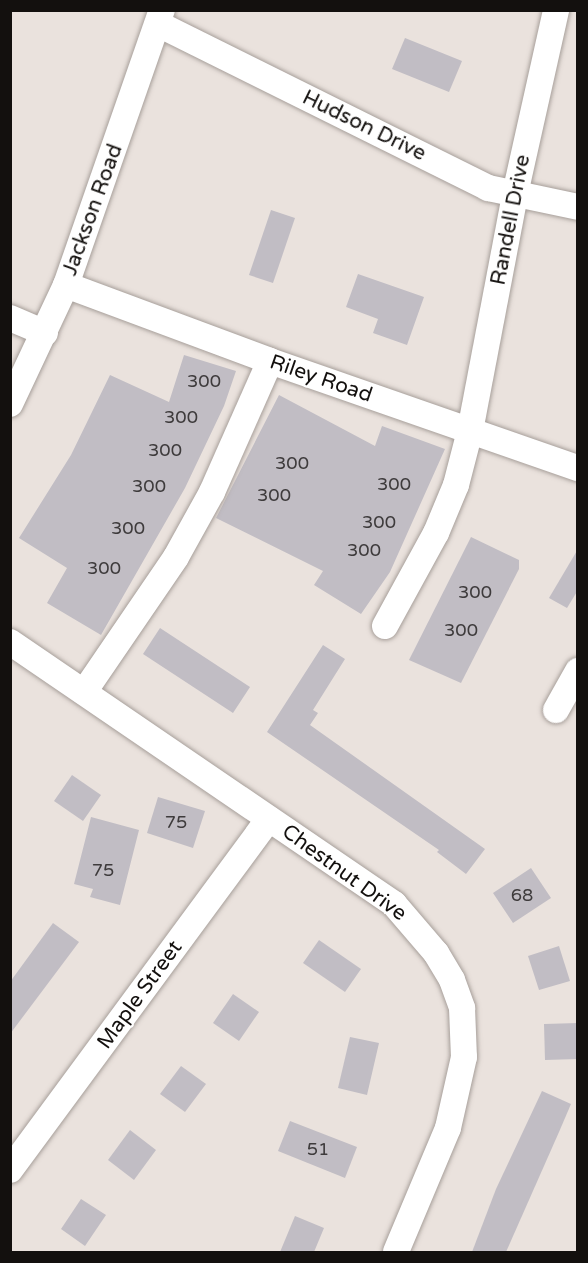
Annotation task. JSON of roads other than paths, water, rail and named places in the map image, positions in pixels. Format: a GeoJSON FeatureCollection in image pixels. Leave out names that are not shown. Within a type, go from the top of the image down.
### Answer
{"type":"FeatureCollection","features":[{"type":"Feature","properties":{"kind":"street","name":"Randell Drive"},"geometry":{"type":"LineString","coordinates":[[385,626],[436,533],[456,485],[470,431],[515,194],[556,10]]}},
{"type":"Feature","properties":{"kind":"street","name":"Hudson Drive"},"geometry":{"type":"LineString","coordinates":[[160,17],[488,188],[578,207]]}},
{"type":"Feature","properties":{"kind":"street","name":"Jackson Road"},"geometry":{"type":"LineString","coordinates":[[10,404],[66,285],[160,17]]}},
{"type":"Feature","properties":{"kind":"street","name":"Riley Road"},"geometry":{"type":"LineString","coordinates":[[66,285],[270,362],[578,468]]}},
{"type":"Feature","properties":{"kind":"street"},"geometry":{"type":"LineString","coordinates":[[10,318],[45,333]]}},
{"type":"Feature","properties":{"kind":"street"},"geometry":{"type":"LineString","coordinates":[[84,692],[181,547],[212,492],[270,362]]}},
{"type":"Feature","properties":{"kind":"street","name":"Chestnut Drive"},"geometry":{"type":"LineString","coordinates":[[10,642],[394,904],[436,953],[452,980],[462,1008],[465,1057],[448,1128],[396,1252]]}},
{"type":"Feature","properties":{"kind":"street"},"geometry":{"type":"LineString","coordinates":[[556,711],[578,671]]}},
{"type":"Feature","properties":{"kind":"street","name":"Maple Street"},"geometry":{"type":"LineString","coordinates":[[10,1170],[269,819]]}}]}
